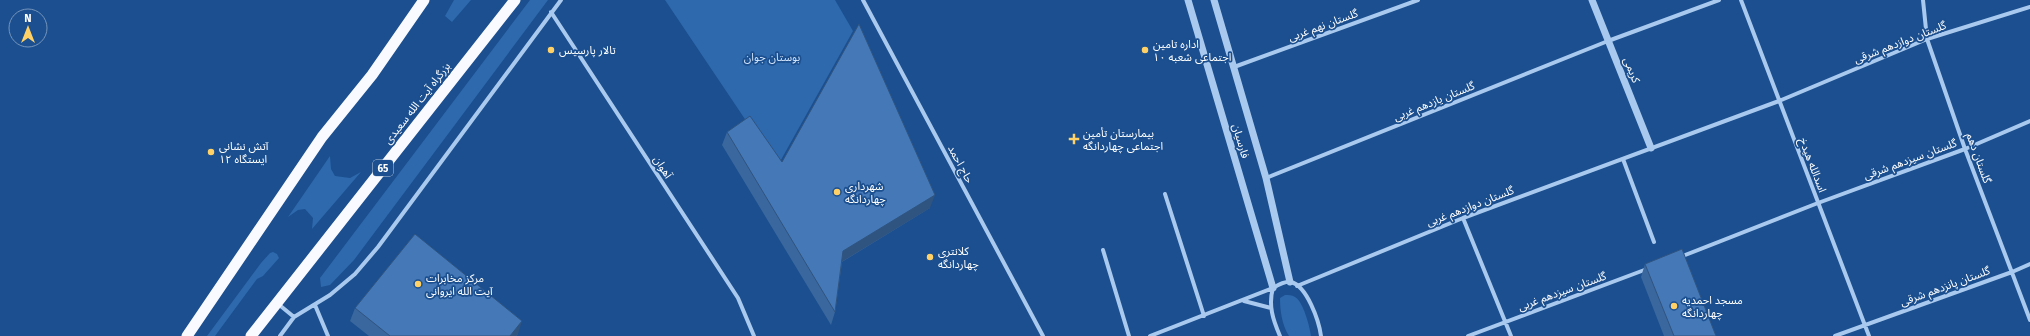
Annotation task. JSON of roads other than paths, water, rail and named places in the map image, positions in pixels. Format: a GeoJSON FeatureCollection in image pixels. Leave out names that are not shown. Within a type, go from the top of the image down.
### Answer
{"type":"FeatureCollection","features":[{"type":"Feature","properties":{"kind":"highway"},"geometry":{"type":"LineString","coordinates":[[187,336],[314,149],[372,76],[417,6],[424,0]]}},
{"type":"Feature","properties":{"kind":"highway","name":"بزرگراه آیت الله سعیدی"},"geometry":{"type":"LineString","coordinates":[[251,336],[515,0]]}},
{"type":"Feature","properties":{"kind":"street"},"geometry":{"type":"LineString","coordinates":[[280,336],[294,317],[330,295],[355,274],[378,247],[561,0]]}},
{"type":"Feature","properties":{"kind":"street","name":"فارسیان"},"geometry":{"type":"LineString","coordinates":[[1188,0],[1273,288]]}},
{"type":"Feature","properties":{"kind":"street","name":"فارسیان"},"geometry":{"type":"LineString","coordinates":[[1214,0],[1266,178],[1294,284]]}},
{"type":"Feature","properties":{"kind":"street","name":"گلستان نهم غربی"},"geometry":{"type":"LineString","coordinates":[[1234,67],[1418,0]]}},
{"type":"Feature","properties":{"kind":"street","name":"کریمی"},"geometry":{"type":"LineString","coordinates":[[1592,0],[1651,148]]}},
{"type":"Feature","properties":{"kind":"street","name":"گلستان یازدهم غربی"},"geometry":{"type":"LineString","coordinates":[[1266,178],[1608,40],[1719,0]]}},
{"type":"Feature","properties":{"kind":"street","name":"اسدالله هیدخ"},"geometry":{"type":"LineString","coordinates":[[1741,0],[1869,336]]}},
{"type":"Feature","properties":{"kind":"street","name":"گلستان دهم"},"geometry":{"type":"LineString","coordinates":[[1923,0],[1928,39],[1965,149],[2030,320]]}},
{"type":"Feature","properties":{"kind":"street","name":"حاج احمد"},"geometry":{"type":"LineString","coordinates":[[864,2],[1043,336]]}},
{"type":"Feature","properties":{"kind":"street","name":"گلستان دوازدهم شرقی"},"geometry":{"type":"LineString","coordinates":[[1651,148],[1779,101],[1928,39],[2030,7]]}},
{"type":"Feature","properties":{"kind":"street","name":"آهوان"},"geometry":{"type":"LineString","coordinates":[[552,12],[738,298],[754,336]]}},
{"type":"Feature","properties":{"kind":"street","name":"گلستان سیزدهم شرقی"},"geometry":{"type":"LineString","coordinates":[[1677,258],[1818,203],[1965,149],[2030,121]]}},
{"type":"Feature","properties":{"kind":"street","name":"گلستان دوازدهم غربی"},"geometry":{"type":"LineString","coordinates":[[1150,336],[1244,300],[1273,288],[1280,283],[1294,284],[1463,218],[1651,148]]}},
{"type":"Feature","properties":{"kind":"street"},"geometry":{"type":"LineString","coordinates":[[1623,159],[1654,242]]}},
{"type":"Feature","properties":{"kind":"street"},"geometry":{"type":"LineString","coordinates":[[1165,194],[1204,316]]}},
{"type":"Feature","properties":{"kind":"street"},"geometry":{"type":"LineString","coordinates":[[1463,218],[1511,336]]}},
{"type":"Feature","properties":{"kind":"street"},"geometry":{"type":"LineString","coordinates":[[1103,250],[1130,336]]}},
{"type":"Feature","properties":{"kind":"street","name":"گلستان پانزدهم شرقی"},"geometry":{"type":"LineString","coordinates":[[1835,336],[1864,324],[2012,272],[2030,264]]}},
{"type":"Feature","properties":{"kind":"street","name":"گلستان سیزدهم غربی"},"geometry":{"type":"LineString","coordinates":[[1468,336],[1655,266]]}},
{"type":"Feature","properties":{"kind":"street"},"geometry":{"type":"LineString","coordinates":[[1294,284],[1307,298],[1314,311],[1321,336]]}},
{"type":"Feature","properties":{"kind":"street"},"geometry":{"type":"LineString","coordinates":[[1273,288],[1271,308],[1274,322],[1280,336]]}},
{"type":"Feature","properties":{"kind":"street"},"geometry":{"type":"LineString","coordinates":[[1244,300],[1271,308]]}},
{"type":"Feature","properties":{"kind":"street"},"geometry":{"type":"LineString","coordinates":[[277,303],[294,317]]}},
{"type":"Feature","properties":{"kind":"street"},"geometry":{"type":"LineString","coordinates":[[315,305],[328,336]]}},
{"type":"Feature","properties":{"kind":"place","name":"تالار پارسیس"},"geometry":{"type":"Point","coordinates":[551,50]}},
{"type":"Feature","properties":{"kind":"place","name":"اداره تامین اجتماعی شعبه ۱۰"},"geometry":{"type":"Point","coordinates":[1145,50]}},
{"type":"Feature","properties":{"kind":"place","name":"بیمارستان تأمین اجتماعی چهاردانگه"},"geometry":{"type":"Point","coordinates":[1074,139]}},
{"type":"Feature","properties":{"kind":"place","name":"آتش نشانی ایستگاه ۱۲"},"geometry":{"type":"Point","coordinates":[211,152]}},
{"type":"Feature","properties":{"kind":"place","name":"شهرداری چهاردانگه"},"geometry":{"type":"Point","coordinates":[837,192]}},
{"type":"Feature","properties":{"kind":"place","name":"کلانتری چهاردانگه"},"geometry":{"type":"Point","coordinates":[930,257]}},
{"type":"Feature","properties":{"kind":"place","name":"مرکز مخابرات آیت الله ایروانی"},"geometry":{"type":"Point","coordinates":[418,284]}},
{"type":"Feature","properties":{"kind":"place","name":"مسجد احمدیه چهاردانگه"},"geometry":{"type":"Point","coordinates":[1674,306]}},
{"type":"Feature","properties":{"kind":"park label","name":"بوستان جوان"},"geometry":{"type":"Point","coordinates":[772,57]}}]}
